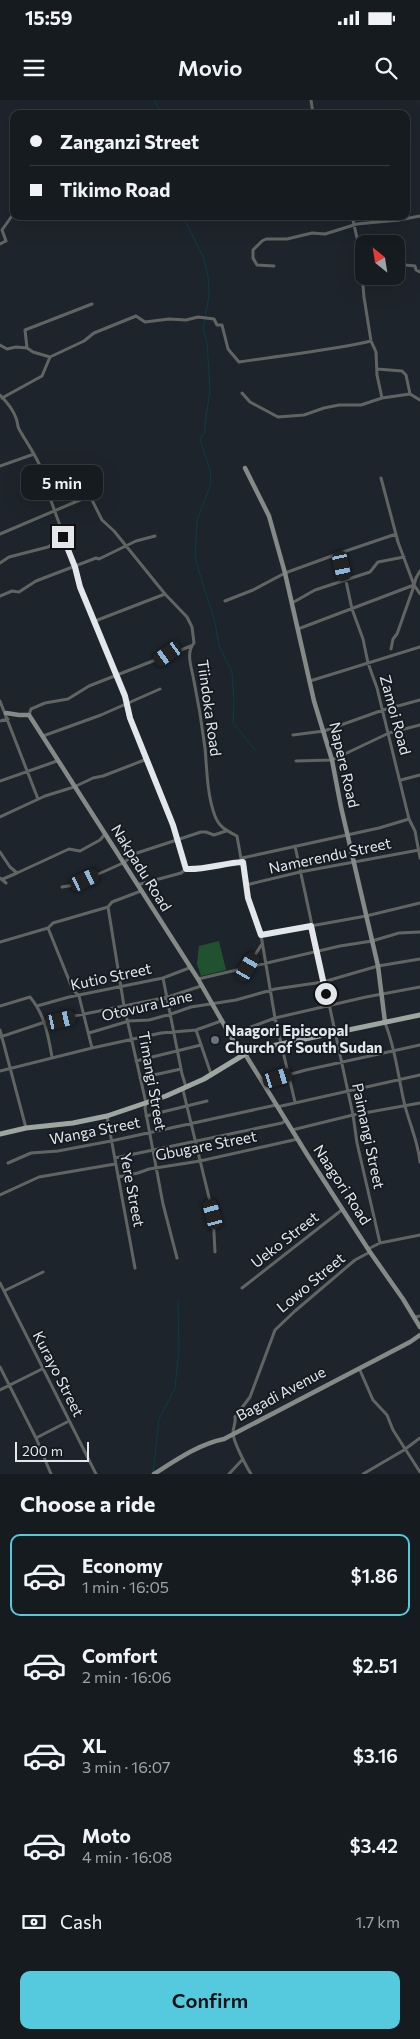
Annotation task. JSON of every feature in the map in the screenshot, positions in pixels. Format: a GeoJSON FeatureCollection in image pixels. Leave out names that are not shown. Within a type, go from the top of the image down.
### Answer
{"type":"FeatureCollection","features":[{"type":"Feature","properties":{"kind":"main road"},"geometry":{"type":"LineString","coordinates":[[0,1134],[26,1128],[73,1123],[107,1116],[185,1089],[243,1055],[282,1044],[420,1015]]}},
{"type":"Feature","properties":{"kind":"street"},"geometry":{"type":"LineString","coordinates":[[0,244],[6,241],[2,230],[10,219]]}},
{"type":"Feature","properties":{"kind":"street"},"geometry":{"type":"LineString","coordinates":[[352,220],[356,235]]}},
{"type":"Feature","properties":{"kind":"street"},"geometry":{"type":"LineString","coordinates":[[274,266],[257,265],[253,258],[253,250],[262,241],[287,239],[312,233],[325,234],[353,225],[399,220]]}},
{"type":"Feature","properties":{"kind":"street"},"geometry":{"type":"LineString","coordinates":[[405,265],[415,266],[416,270],[420,272]]}},
{"type":"Feature","properties":{"kind":"street"},"geometry":{"type":"LineString","coordinates":[[364,285],[371,341],[376,352],[382,398]]}},
{"type":"Feature","properties":{"kind":"street"},"geometry":{"type":"LineString","coordinates":[[27,348],[25,330],[92,304]]}},
{"type":"Feature","properties":{"kind":"street"},"geometry":{"type":"LineString","coordinates":[[0,345],[7,349],[16,347],[27,348],[32,352],[50,357],[84,341],[94,333],[136,316],[145,322],[169,319],[186,320],[198,317],[214,319],[217,325],[222,325],[228,349],[239,362],[255,358],[266,359],[339,348],[371,341]]}},
{"type":"Feature","properties":{"kind":"street"},"geometry":{"type":"LineString","coordinates":[[50,357],[42,376],[1,396],[18,420],[18,427],[34,454],[45,478],[54,512],[75,567],[80,587],[128,704],[130,718],[178,840],[186,869]]}},
{"type":"Feature","properties":{"kind":"street"},"geometry":{"type":"LineString","coordinates":[[377,369],[402,371],[406,376],[410,394]]}},
{"type":"Feature","properties":{"kind":"street"},"geometry":{"type":"LineString","coordinates":[[242,393],[250,402],[278,417],[304,415],[339,405],[361,405],[382,398],[410,394],[420,400]]}},
{"type":"Feature","properties":{"kind":"street"},"geometry":{"type":"LineString","coordinates":[[0,466],[34,454]]}},
{"type":"Feature","properties":{"kind":"street","name":"Napere Road"},"geometry":{"type":"LineString","coordinates":[[245,468],[269,516],[285,573],[310,681],[332,760],[353,862],[378,966],[385,1022]]}},
{"type":"Feature","properties":{"kind":"street"},"geometry":{"type":"LineString","coordinates":[[381,478],[396,534],[414,585],[420,592]]}},
{"type":"Feature","properties":{"kind":"street","name":"Tiindoka Road"},"geometry":{"type":"LineString","coordinates":[[54,512],[87,498],[92,500],[102,520],[127,546],[165,594],[187,617],[193,635],[194,643],[191,646],[189,657],[198,700],[205,750],[205,766],[214,814],[226,831],[237,836],[242,860]]}},
{"type":"Feature","properties":{"kind":"street"},"geometry":{"type":"LineString","coordinates":[[0,534],[54,512]]}},
{"type":"Feature","properties":{"kind":"street"},"geometry":{"type":"LineString","coordinates":[[225,601],[254,590],[285,573],[396,534]]}},
{"type":"Feature","properties":{"kind":"street"},"geometry":{"type":"LineString","coordinates":[[0,596],[12,591],[19,592],[36,581],[84,562],[96,558],[99,559],[155,536]]}},
{"type":"Feature","properties":{"kind":"street"},"geometry":{"type":"LineString","coordinates":[[0,562],[9,557],[48,547],[63,537]]}},
{"type":"Feature","properties":{"kind":"street","name":"Zamoi Road"},"geometry":{"type":"LineString","coordinates":[[340,553],[352,610],[363,639],[368,663],[374,676],[401,780],[409,819],[415,831],[420,858]]}},
{"type":"Feature","properties":{"kind":"street"},"geometry":{"type":"LineString","coordinates":[[292,603],[315,590],[333,585],[345,578],[370,572],[378,562],[404,557]]}},
{"type":"Feature","properties":{"kind":"street"},"geometry":{"type":"LineString","coordinates":[[391,649],[393,639],[397,634],[420,571]]}},
{"type":"Feature","properties":{"kind":"street"},"geometry":{"type":"LineString","coordinates":[[297,629],[352,610],[414,585]]}},
{"type":"Feature","properties":{"kind":"street"},"geometry":{"type":"LineString","coordinates":[[95,622],[165,594]]}},
{"type":"Feature","properties":{"kind":"street"},"geometry":{"type":"LineString","coordinates":[[6,713],[19,716],[29,715],[31,709],[45,703],[68,699],[89,686],[191,646]]}},
{"type":"Feature","properties":{"kind":"street"},"geometry":{"type":"LineString","coordinates":[[310,681],[420,647]]}},
{"type":"Feature","properties":{"kind":"street"},"geometry":{"type":"LineString","coordinates":[[43,736],[101,715],[160,689]]}},
{"type":"Feature","properties":{"kind":"street"},"geometry":{"type":"LineString","coordinates":[[292,736],[324,730],[420,700]]}},
{"type":"Feature","properties":{"kind":"street"},"geometry":{"type":"LineString","coordinates":[[0,701],[38,799]]}},
{"type":"Feature","properties":{"kind":"street","name":"Nakpadu Road"},"geometry":{"type":"LineString","coordinates":[[29,715],[189,968],[198,979],[243,1055]]}},
{"type":"Feature","properties":{"kind":"street"},"geometry":{"type":"LineString","coordinates":[[0,721],[8,719]]}},
{"type":"Feature","properties":{"kind":"street"},"geometry":{"type":"LineString","coordinates":[[296,761],[332,760],[389,733],[420,724]]}},
{"type":"Feature","properties":{"kind":"street"},"geometry":{"type":"LineString","coordinates":[[0,817],[38,799],[147,759]]}},
{"type":"Feature","properties":{"kind":"street"},"geometry":{"type":"LineString","coordinates":[[0,782],[57,761]]}},
{"type":"Feature","properties":{"kind":"street"},"geometry":{"type":"LineString","coordinates":[[401,780],[420,776]]}},
{"type":"Feature","properties":{"kind":"street"},"geometry":{"type":"LineString","coordinates":[[137,886],[181,873],[186,869],[197,869],[242,860],[295,846],[379,828],[409,819]]}},
{"type":"Feature","properties":{"kind":"street"},"geometry":{"type":"LineString","coordinates":[[415,831],[420,830]]}},
{"type":"Feature","properties":{"kind":"street"},"geometry":{"type":"LineString","coordinates":[[62,887],[74,885],[123,863],[137,853],[206,832],[214,835],[226,831]]}},
{"type":"Feature","properties":{"kind":"street"},"geometry":{"type":"LineString","coordinates":[[5,880],[17,872],[69,849],[80,851],[100,840],[105,834]]}},
{"type":"Feature","properties":{"kind":"street"},"geometry":{"type":"LineString","coordinates":[[100,840],[108,840]]}},
{"type":"Feature","properties":{"kind":"street","name":"Paimangi Street"},"geometry":{"type":"LineString","coordinates":[[295,846],[353,1115],[357,1143],[380,1243]]}},
{"type":"Feature","properties":{"kind":"street","name":"Namerendu Street"},"geometry":{"type":"LineString","coordinates":[[246,885],[300,872],[419,850]]}},
{"type":"Feature","properties":{"kind":"street"},"geometry":{"type":"LineString","coordinates":[[0,852],[10,867],[17,872]]}},
{"type":"Feature","properties":{"kind":"street"},"geometry":{"type":"LineString","coordinates":[[242,860],[248,898],[261,935],[275,1018],[295,1102]]}},
{"type":"Feature","properties":{"kind":"street"},"geometry":{"type":"LineString","coordinates":[[0,942],[48,928],[53,923],[108,907],[112,902],[141,891]]}},
{"type":"Feature","properties":{"kind":"street"},"geometry":{"type":"LineString","coordinates":[[261,935],[366,916],[420,903]]}},
{"type":"Feature","properties":{"kind":"street","name":"Timangi Street"},"geometry":{"type":"LineString","coordinates":[[108,907],[124,1006],[129,1021],[146,1103],[146,1116],[163,1204],[176,1258]]}},
{"type":"Feature","properties":{"kind":"street"},"geometry":{"type":"LineString","coordinates":[[48,928],[73,990],[79,996],[92,1048]]}},
{"type":"Feature","properties":{"kind":"street"},"geometry":{"type":"LineString","coordinates":[[198,979],[340,946],[372,941],[399,933],[420,932]]}},
{"type":"Feature","properties":{"kind":"street"},"geometry":{"type":"LineString","coordinates":[[248,967],[262,943]]}},
{"type":"Feature","properties":{"kind":"street","name":"Otovura Lane"},"geometry":{"type":"LineString","coordinates":[[89,1033],[129,1021],[149,1020],[191,1007],[323,982],[378,966],[420,960]]}},
{"type":"Feature","properties":{"kind":"street","name":"Kutio Street"},"geometry":{"type":"LineString","coordinates":[[37,1006],[163,978],[189,968]]}},
{"type":"Feature","properties":{"kind":"street"},"geometry":{"type":"LineString","coordinates":[[163,978],[188,1106],[213,1214],[216,1252]]}},
{"type":"Feature","properties":{"kind":"street"},"geometry":{"type":"LineString","coordinates":[[1,1036],[45,1022],[167,997],[201,986]]}},
{"type":"Feature","properties":{"kind":"street"},"geometry":{"type":"LineString","coordinates":[[230,1035],[275,1018],[420,987]]}},
{"type":"Feature","properties":{"kind":"street"},"geometry":{"type":"LineString","coordinates":[[0,1006],[30,997],[45,1022],[52,1057]]}},
{"type":"Feature","properties":{"kind":"street"},"geometry":{"type":"LineString","coordinates":[[0,1071],[92,1048],[174,1032],[196,1030],[221,1020]]}},
{"type":"Feature","properties":{"kind":"street"},"geometry":{"type":"LineString","coordinates":[[385,1022],[401,1079],[405,1106],[414,1130],[420,1162]]}},
{"type":"Feature","properties":{"kind":"street"},"geometry":{"type":"LineString","coordinates":[[0,1030],[26,1128]]}},
{"type":"Feature","properties":{"kind":"street"},"geometry":{"type":"LineString","coordinates":[[196,1030],[211,1074]]}},
{"type":"Feature","properties":{"kind":"street"},"geometry":{"type":"LineString","coordinates":[[136,1060],[201,1045]]}},
{"type":"Feature","properties":{"kind":"street"},"geometry":{"type":"LineString","coordinates":[[262,1082],[306,1070],[420,1045]]}},
{"type":"Feature","properties":{"kind":"street","name":"Naagori Road"},"geometry":{"type":"LineString","coordinates":[[243,1055],[369,1250],[417,1316],[420,1327]]}},
{"type":"Feature","properties":{"kind":"street"},"geometry":{"type":"LineString","coordinates":[[140,1078],[181,1069]]}},
{"type":"Feature","properties":{"kind":"street","name":"Wanga Street"},"geometry":{"type":"LineString","coordinates":[[8,1163],[31,1153],[58,1151],[111,1141],[420,1075]]}},
{"type":"Feature","properties":{"kind":"street"},"geometry":{"type":"LineString","coordinates":[[146,1116],[207,1101]]}},
{"type":"Feature","properties":{"kind":"street"},"geometry":{"type":"LineString","coordinates":[[292,1130],[353,1115],[420,1103]]}},
{"type":"Feature","properties":{"kind":"street","name":"Yere Street"},"geometry":{"type":"LineString","coordinates":[[107,1116],[135,1268]]}},
{"type":"Feature","properties":{"kind":"street"},"geometry":{"type":"LineString","coordinates":[[114,1158],[197,1142],[282,1123],[286,1120]]}},
{"type":"Feature","properties":{"kind":"street","name":"Gbugare Street"},"geometry":{"type":"LineString","coordinates":[[118,1177],[298,1139]]}},
{"type":"Feature","properties":{"kind":"street"},"geometry":{"type":"LineString","coordinates":[[0,1195],[39,1177],[115,1164]]}},
{"type":"Feature","properties":{"kind":"street","name":"Ueko Street"},"geometry":{"type":"LineString","coordinates":[[242,1288],[343,1209]]}},
{"type":"Feature","properties":{"kind":"street","name":"Lowo Street"},"geometry":{"type":"LineString","coordinates":[[233,1433],[236,1424],[235,1416],[250,1397],[276,1330],[294,1311],[369,1250],[380,1243],[420,1235]]}},
{"type":"Feature","properties":{"kind":"street"},"geometry":{"type":"LineString","coordinates":[[4,1290],[43,1272]]}},
{"type":"Feature","properties":{"kind":"street","name":"Kurayo Street"},"geometry":{"type":"LineString","coordinates":[[0,1283],[96,1474]]}},
{"type":"Feature","properties":{"kind":"street","name":"Bagadi Avenue"},"geometry":{"type":"LineString","coordinates":[[154,1474],[190,1452],[209,1443],[224,1439],[420,1335]]}},
{"type":"Feature","properties":{"kind":"street"},"geometry":{"type":"LineString","coordinates":[[0,1368],[36,1438],[51,1474]]}},
{"type":"Feature","properties":{"kind":"street"},"geometry":{"type":"LineString","coordinates":[[0,1390],[42,1368]]}},
{"type":"Feature","properties":{"kind":"street"},"geometry":{"type":"LineString","coordinates":[[358,1368],[373,1400],[387,1415],[404,1450],[420,1472]]}},
{"type":"Feature","properties":{"kind":"street"},"geometry":{"type":"LineString","coordinates":[[36,1438],[69,1421]]}},
{"type":"Feature","properties":{"kind":"street"},"geometry":{"type":"LineString","coordinates":[[233,1433],[242,1460],[251,1474]]}},
{"type":"Feature","properties":{"kind":"street"},"geometry":{"type":"LineString","coordinates":[[364,1474],[420,1438]]}},
{"type":"Feature","properties":{"kind":"street"},"geometry":{"type":"LineString","coordinates":[[229,1474],[242,1460]]}},
{"type":"Feature","properties":{"kind":"green space"},"geometry":{"type":"Polygon","coordinates":[[[219,941],[226,970],[201,976],[197,964],[199,946],[219,941]]]}},
{"type":"Feature","properties":{"kind":"waterway"},"geometry":{"type":"LineString","coordinates":[[154,100],[160,110]]}},
{"type":"Feature","properties":{"kind":"waterway"},"geometry":{"type":"LineString","coordinates":[[185,220],[204,259],[208,276],[209,296],[203,329],[207,342],[210,391],[205,432],[200,439],[210,470],[211,483],[197,521],[195,553],[215,622],[219,646],[232,672],[233,723],[256,751]]}},
{"type":"Feature","properties":{"kind":"waterway"},"geometry":{"type":"LineString","coordinates":[[153,1473],[159,1419],[175,1388],[179,1349],[178,1301]]}},
{"type":"Feature","properties":{"kind":"place","name":"Naagori Episcopal Church of South Sudan"},"geometry":{"type":"Point","coordinates":[215,1040]}},
{"type":"Feature","properties":{"kind":"route"},"geometry":{"type":"LineString","coordinates":[[63,537],[75,567],[80,587],[128,704],[130,718],[139,742],[173,825],[186,869],[243,862],[248,898],[261,935],[311,926],[326,994]]}}]}
